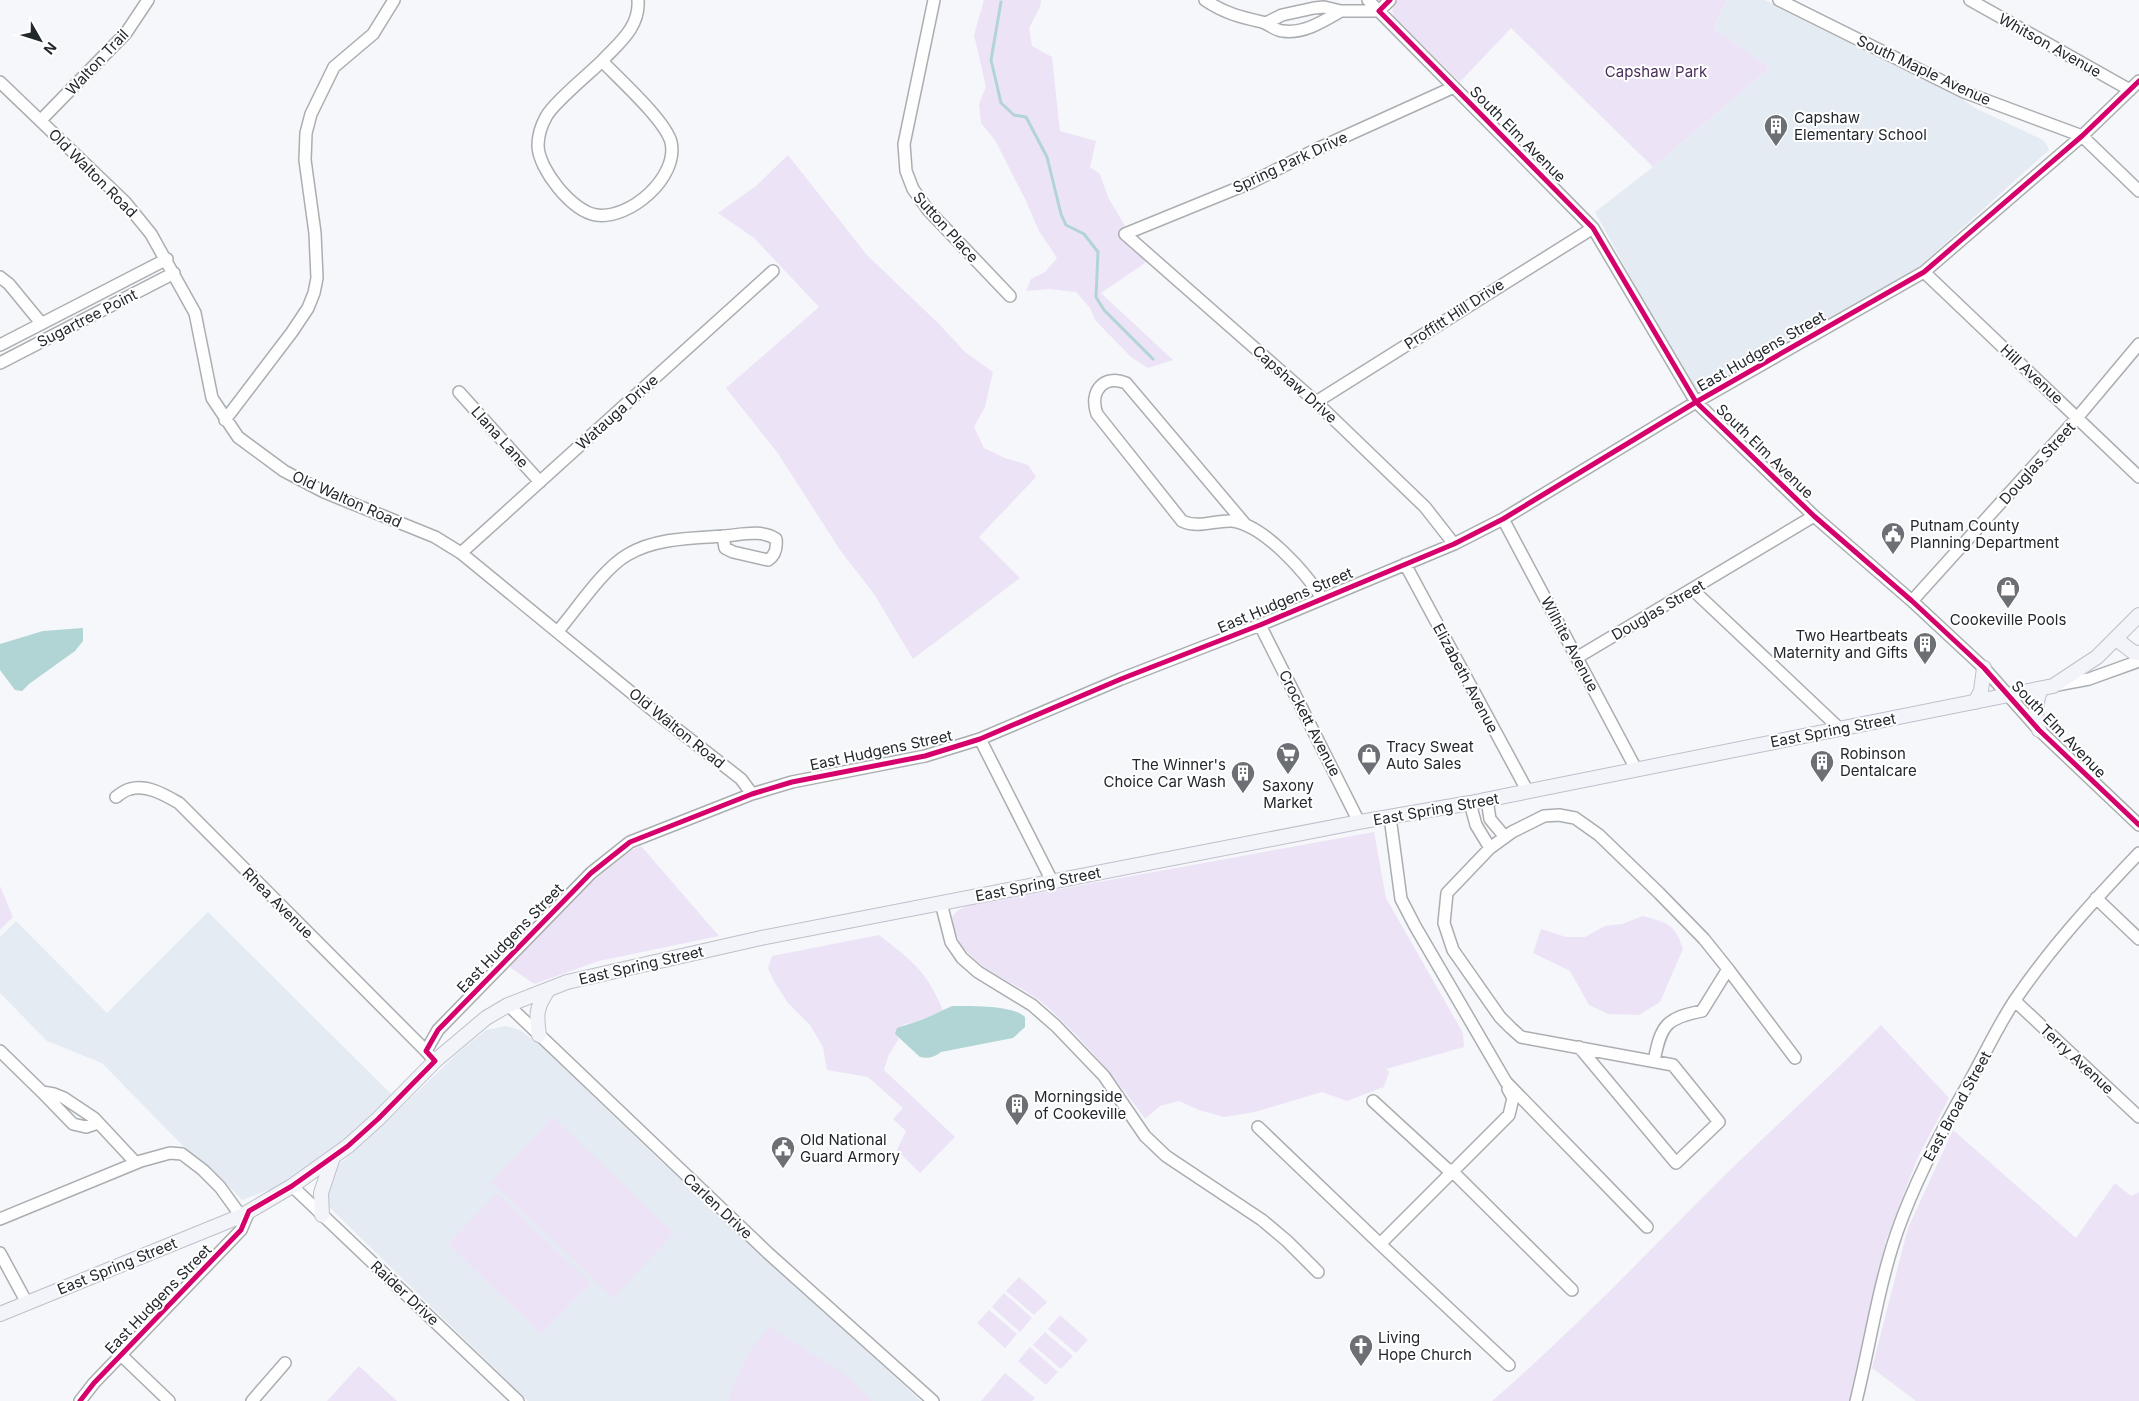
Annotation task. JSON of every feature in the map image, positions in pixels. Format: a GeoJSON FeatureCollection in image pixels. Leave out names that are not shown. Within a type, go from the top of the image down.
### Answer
{"type":"FeatureCollection","features":[{"type":"Feature","properties":{"kind":"main road","name":"East Spring Street"},"geometry":{"type":"LineString","coordinates":[[0,1314],[245,1213],[292,1186],[333,1157],[375,1122],[431,1056],[486,1018],[508,1006],[566,982],[761,938],[1359,822],[1470,804],[2047,687],[2097,657],[2139,615]]}},
{"type":"Feature","properties":{"kind":"main road"},"geometry":{"type":"LineString","coordinates":[[2116,639],[2133,652],[2139,653]]}},
{"type":"Feature","properties":{"kind":"main road"},"geometry":{"type":"LineString","coordinates":[[1975,702],[1981,691],[1984,668]]}},
{"type":"Feature","properties":{"kind":"main road"},"geometry":{"type":"LineString","coordinates":[[2038,730],[2036,706],[2047,687]]}},
{"type":"Feature","properties":{"kind":"main road"},"geometry":{"type":"LineString","coordinates":[[539,1035],[536,1014],[539,1004],[548,990]]}},
{"type":"Feature","properties":{"kind":"main road"},"geometry":{"type":"LineString","coordinates":[[322,1216],[321,1193],[333,1157]]}},
{"type":"Feature","properties":{"kind":"street","name":"Walton Trail"},"geometry":{"type":"LineString","coordinates":[[41,120],[126,33],[148,0]]}},
{"type":"Feature","properties":{"kind":"street"},"geometry":{"type":"LineString","coordinates":[[225,420],[308,308],[317,278],[315,233],[305,160],[306,133],[311,114],[334,68],[373,34],[394,0]]}},
{"type":"Feature","properties":{"kind":"street"},"geometry":{"type":"LineString","coordinates":[[602,61],[651,112],[664,128],[671,142],[670,160],[663,177],[652,192],[618,214],[596,215],[577,206],[559,190],[546,169],[538,147],[540,131],[547,114],[602,61],[632,28],[639,10],[638,0]]}},
{"type":"Feature","properties":{"kind":"street","name":"Sutton Place"},"geometry":{"type":"LineString","coordinates":[[934,0],[904,144],[906,170],[913,189],[928,210],[1010,296]]}},
{"type":"Feature","properties":{"kind":"street"},"geometry":{"type":"LineString","coordinates":[[1205,0],[1222,12],[1266,23],[1282,32],[1299,30],[1322,23],[1341,11]]}},
{"type":"Feature","properties":{"kind":"street","name":"South Elm Avenue"},"geometry":{"type":"LineString","coordinates":[[1368,0],[1593,228],[1696,402],[1814,516],[1984,668],[2038,730],[2139,826]]}},
{"type":"Feature","properties":{"kind":"street"},"geometry":{"type":"LineString","coordinates":[[1266,23],[1282,15],[1324,7],[1341,11],[1379,12],[1390,0]]}},
{"type":"Feature","properties":{"kind":"street","name":"South Maple Avenue"},"geometry":{"type":"LineString","coordinates":[[1779,0],[1964,92],[2082,136],[2139,191]]}},
{"type":"Feature","properties":{"kind":"street","name":"Whitson Avenue"},"geometry":{"type":"LineString","coordinates":[[1970,0],[2130,90]]}},
{"type":"Feature","properties":{"kind":"street","name":"East Hudgens Street"},"geometry":{"type":"LineString","coordinates":[[431,1056],[438,1030],[591,873],[630,842],[752,794],[840,771],[925,756],[980,739],[1121,679],[1260,625],[1454,544],[1503,519],[1696,402],[1924,272],[2082,136],[2139,81]]}},
{"type":"Feature","properties":{"kind":"street","name":"Old Walton Road"},"geometry":{"type":"LineString","coordinates":[[0,82],[125,202],[151,234],[167,259],[195,313],[212,398],[238,437],[284,471],[324,492],[435,536],[461,553],[655,712],[741,779],[752,794]]}},
{"type":"Feature","properties":{"kind":"street","name":"Spring Park Drive"},"geometry":{"type":"LineString","coordinates":[[1125,234],[1250,183],[1317,149],[1454,87]]}},
{"type":"Feature","properties":{"kind":"street","name":"Proffitt Hill Drive"},"geometry":{"type":"LineString","coordinates":[[1316,402],[1593,228]]}},
{"type":"Feature","properties":{"kind":"street","name":"Capshaw Drive"},"geometry":{"type":"LineString","coordinates":[[1125,234],[1316,402],[1411,493],[1454,544]]}},
{"type":"Feature","properties":{"kind":"street","name":"Sugartree Point"},"geometry":{"type":"LineString","coordinates":[[0,345],[167,259]]}},
{"type":"Feature","properties":{"kind":"street","name":"Watauga Drive"},"geometry":{"type":"LineString","coordinates":[[461,553],[774,271]]}},
{"type":"Feature","properties":{"kind":"street","name":"Hill Avenue"},"geometry":{"type":"LineString","coordinates":[[1924,272],[2139,476]]}},
{"type":"Feature","properties":{"kind":"street","name":"Sugartree Point"},"geometry":{"type":"LineString","coordinates":[[0,363],[174,273]]}},
{"type":"Feature","properties":{"kind":"street"},"geometry":{"type":"LineString","coordinates":[[0,277],[9,284],[41,323]]}},
{"type":"Feature","properties":{"kind":"street","name":"Douglas Street"},"geometry":{"type":"LineString","coordinates":[[1912,602],[2078,418],[2139,344]]}},
{"type":"Feature","properties":{"kind":"street"},"geometry":{"type":"LineString","coordinates":[[1245,524],[1219,521],[1198,525],[1182,521],[1097,414],[1093,403],[1096,392],[1102,385],[1111,380],[1126,383],[1245,524],[1278,547],[1294,562],[1310,580],[1322,598]]}},
{"type":"Feature","properties":{"kind":"street","name":"Llana Lane"},"geometry":{"type":"LineString","coordinates":[[459,392],[540,482]]}},
{"type":"Feature","properties":{"kind":"street","name":"Douglas Street"},"geometry":{"type":"LineString","coordinates":[[1578,657],[1814,516]]}},
{"type":"Feature","properties":{"kind":"street","name":"Wilhite Avenue"},"geometry":{"type":"LineString","coordinates":[[1503,519],[1636,769]]}},
{"type":"Feature","properties":{"kind":"street"},"geometry":{"type":"LineString","coordinates":[[558,631],[605,575],[627,555],[652,544],[681,539],[723,536]]}},
{"type":"Feature","properties":{"kind":"street","name":"Elizabeth Avenue"},"geometry":{"type":"LineString","coordinates":[[1405,564],[1528,792]]}},
{"type":"Feature","properties":{"kind":"street"},"geometry":{"type":"LineString","coordinates":[[1693,590],[1839,728]]}},
{"type":"Feature","properties":{"kind":"street","name":"Crockett Avenue"},"geometry":{"type":"LineString","coordinates":[[1260,625],[1359,822]]}},
{"type":"Feature","properties":{"kind":"street"},"geometry":{"type":"LineString","coordinates":[[2047,687],[2088,678],[2139,661]]}},
{"type":"Feature","properties":{"kind":"street"},"geometry":{"type":"LineString","coordinates":[[980,739],[1052,881]]}},
{"type":"Feature","properties":{"kind":"street","name":"Rhea Avenue"},"geometry":{"type":"LineString","coordinates":[[116,797],[130,788],[147,789],[164,794],[179,804],[431,1056]]}},
{"type":"Feature","properties":{"kind":"street"},"geometry":{"type":"LineString","coordinates":[[1487,800],[1490,819],[1505,838]]}},
{"type":"Feature","properties":{"kind":"street"},"geometry":{"type":"LineString","coordinates":[[1470,804],[1476,824],[1490,848]]}},
{"type":"Feature","properties":{"kind":"street"},"geometry":{"type":"LineString","coordinates":[[1579,1047],[1676,1163],[1719,1122],[1673,1065],[1579,1047],[1521,1037],[1500,1018],[1453,950],[1444,922],[1447,893],[1490,848],[1544,816],[1559,815],[1575,818],[1599,835],[1704,938],[1795,1058]]}},
{"type":"Feature","properties":{"kind":"street"},"geometry":{"type":"LineString","coordinates":[[1380,1244],[1509,1115],[1513,1098],[1506,1082],[1401,899],[1390,817]]}},
{"type":"Feature","properties":{"kind":"street","name":"East Broad Street"},"geometry":{"type":"LineString","coordinates":[[1856,1401],[1881,1291],[1897,1233],[1917,1182],[1941,1132],[2015,1001],[2096,898],[2139,853]]}},
{"type":"Feature","properties":{"kind":"street"},"geometry":{"type":"LineString","coordinates":[[2096,898],[2139,939]]}},
{"type":"Feature","properties":{"kind":"street"},"geometry":{"type":"LineString","coordinates":[[940,903],[951,942],[962,958],[978,972],[1032,1005],[1056,1026],[1104,1076],[1145,1136],[1166,1156],[1262,1220],[1288,1241],[1318,1272]]}},
{"type":"Feature","properties":{"kind":"street"},"geometry":{"type":"LineString","coordinates":[[1654,1061],[1662,1031],[1670,1022],[1682,1014],[1702,1011],[1728,969]]}},
{"type":"Feature","properties":{"kind":"street","name":"Terry Avenue"},"geometry":{"type":"LineString","coordinates":[[2015,1001],[2139,1117]]}},
{"type":"Feature","properties":{"kind":"street","name":"Carlen Drive"},"geometry":{"type":"LineString","coordinates":[[508,1006],[794,1276],[933,1401]]}},
{"type":"Feature","properties":{"kind":"street"},"geometry":{"type":"LineString","coordinates":[[0,1051],[73,1124],[86,1127],[98,1123]]}},
{"type":"Feature","properties":{"kind":"street"},"geometry":{"type":"LineString","coordinates":[[1506,1082],[1647,1227]]}},
{"type":"Feature","properties":{"kind":"street"},"geometry":{"type":"LineString","coordinates":[[42,1092],[64,1098],[94,1118],[136,1164]]}},
{"type":"Feature","properties":{"kind":"street"},"geometry":{"type":"LineString","coordinates":[[1373,1101],[1446,1168],[1453,1172],[1572,1290]]}},
{"type":"Feature","properties":{"kind":"street"},"geometry":{"type":"LineString","coordinates":[[1258,1127],[1509,1365]]}},
{"type":"Feature","properties":{"kind":"street"},"geometry":{"type":"LineString","coordinates":[[0,1219],[136,1164],[170,1153],[182,1154],[203,1170],[245,1213]]}},
{"type":"Feature","properties":{"kind":"street","name":"Raider Drive"},"geometry":{"type":"LineString","coordinates":[[292,1186],[518,1401]]}},
{"type":"Feature","properties":{"kind":"street","name":"East Hudgens Street"},"geometry":{"type":"LineString","coordinates":[[80,1401],[94,1383],[241,1230],[245,1213]]}},
{"type":"Feature","properties":{"kind":"street"},"geometry":{"type":"LineString","coordinates":[[0,1254],[28,1303]]}},
{"type":"Feature","properties":{"kind":"street"},"geometry":{"type":"LineString","coordinates":[[121,1355],[169,1401]]}},
{"type":"Feature","properties":{"kind":"street"},"geometry":{"type":"LineString","coordinates":[[252,1401],[285,1363]]}},
{"type":"Feature","properties":{"kind":"shaded area"},"geometry":{"type":"Polygon","coordinates":[[[1727,0],[1765,0],[1949,90],[1975,108],[2043,140],[2049,150],[1910,275],[1704,391],[1699,391],[1689,384],[1595,212],[1653,167],[1770,68],[1713,28],[1727,0]]]}},
{"type":"Feature","properties":{"kind":"shaded area"},"geometry":{"type":"Polygon","coordinates":[[[208,912],[392,1095],[341,1142],[309,1166],[276,1187],[242,1200],[214,1171],[185,1148],[102,1063],[47,1041],[0,993],[0,937],[16,921],[107,1013],[208,912]]]}},
{"type":"Feature","properties":{"kind":"shaded area"},"geometry":{"type":"Polygon","coordinates":[[[506,1026],[520,1030],[542,1047],[653,1154],[921,1401],[528,1401],[328,1206],[328,1179],[337,1166],[366,1141],[459,1052],[486,1030],[506,1026]]]}},
{"type":"Feature","properties":{"kind":"green space"},"geometry":{"type":"Polygon","coordinates":[[[984,0],[1041,0],[1040,7],[1029,28],[1032,46],[1052,57],[1060,131],[1096,141],[1090,167],[1100,174],[1108,197],[1125,226],[1119,235],[1148,261],[1101,293],[1173,360],[1148,368],[1131,357],[1095,320],[1090,308],[1076,292],[1049,289],[1026,291],[1031,279],[1045,272],[1057,258],[1039,231],[995,140],[981,123],[979,104],[986,87],[974,35],[984,0]]]}},
{"type":"Feature","properties":{"kind":"green space","name":"Capshaw Park"},"geometry":{"type":"Polygon","coordinates":[[[1397,0],[1727,0],[1713,28],[1770,68],[1653,167],[1511,28],[1460,82],[1396,19],[1392,10],[1397,0]]]}},
{"type":"Feature","properties":{"kind":"green space"},"geometry":{"type":"Polygon","coordinates":[[[788,155],[867,255],[939,324],[965,352],[993,372],[985,407],[974,427],[984,448],[1005,458],[1028,465],[1036,477],[979,537],[1020,578],[913,659],[874,594],[840,550],[777,452],[726,388],[819,307],[754,238],[718,213],[756,186],[788,155]]]}},
{"type":"Feature","properties":{"kind":"green space"},"geometry":{"type":"Polygon","coordinates":[[[1374,832],[1386,898],[1463,1033],[1464,1047],[1386,1069],[1389,1072],[1384,1087],[1347,1101],[1322,1092],[1255,1112],[1224,1117],[1199,1110],[1179,1101],[1160,1106],[1145,1119],[1098,1059],[1073,1031],[1036,998],[989,970],[968,953],[958,938],[953,923],[952,917],[957,911],[966,906],[1374,832]]]}},
{"type":"Feature","properties":{"kind":"green space"},"geometry":{"type":"Polygon","coordinates":[[[641,846],[719,936],[599,961],[534,984],[508,966],[591,883],[627,852],[641,846]]]}},
{"type":"Feature","properties":{"kind":"green space"},"geometry":{"type":"Polygon","coordinates":[[[0,886],[13,917],[0,930],[0,886]]]}},
{"type":"Feature","properties":{"kind":"green space"},"geometry":{"type":"Polygon","coordinates":[[[1643,916],[1669,925],[1677,934],[1683,949],[1660,1002],[1639,1015],[1608,1014],[1589,1005],[1570,971],[1533,953],[1541,929],[1566,937],[1585,937],[1605,926],[1622,924],[1643,916]]]}},
{"type":"Feature","properties":{"kind":"green space"},"geometry":{"type":"Polygon","coordinates":[[[879,935],[917,967],[937,996],[943,1010],[924,1019],[903,1025],[895,1034],[899,1039],[889,1054],[884,1070],[955,1137],[920,1173],[897,1150],[906,1131],[893,1119],[903,1108],[868,1077],[827,1070],[823,1047],[810,1025],[788,1003],[768,968],[772,956],[879,935]]]}},
{"type":"Feature","properties":{"kind":"green space"},"geometry":{"type":"Polygon","coordinates":[[[1881,1025],[1949,1098],[1918,1157],[1886,1240],[1850,1401],[1492,1401],[1580,1321],[1720,1180],[1881,1025]]]}},
{"type":"Feature","properties":{"kind":"green space"},"geometry":{"type":"Polygon","coordinates":[[[553,1117],[674,1233],[613,1298],[491,1182],[553,1117]]]}},
{"type":"Feature","properties":{"kind":"green space"},"geometry":{"type":"Polygon","coordinates":[[[1953,1130],[2076,1238],[2115,1183],[2131,1196],[2139,1192],[2139,1401],[1916,1401],[1872,1368],[1908,1228],[1953,1130]]]}},
{"type":"Feature","properties":{"kind":"green space"},"geometry":{"type":"Polygon","coordinates":[[[497,1193],[591,1283],[541,1334],[448,1244],[497,1193]]]}},
{"type":"Feature","properties":{"kind":"green space"},"geometry":{"type":"Polygon","coordinates":[[[1019,1277],[1047,1302],[1034,1315],[1006,1291],[1019,1277]]]}},
{"type":"Feature","properties":{"kind":"green space"},"geometry":{"type":"Polygon","coordinates":[[[1004,1293],[1032,1318],[1020,1332],[992,1307],[1004,1293]]]}},
{"type":"Feature","properties":{"kind":"green space"},"geometry":{"type":"Polygon","coordinates":[[[989,1310],[1017,1334],[1005,1348],[977,1323],[989,1310]]]}},
{"type":"Feature","properties":{"kind":"green space"},"geometry":{"type":"Polygon","coordinates":[[[1060,1315],[1088,1340],[1076,1353],[1048,1329],[1060,1315]]]}},
{"type":"Feature","properties":{"kind":"green space"},"geometry":{"type":"Polygon","coordinates":[[[770,1327],[846,1375],[873,1401],[728,1401],[744,1361],[770,1327]]]}},
{"type":"Feature","properties":{"kind":"green space"},"geometry":{"type":"Polygon","coordinates":[[[1045,1332],[1073,1356],[1061,1369],[1033,1345],[1045,1332]]]}},
{"type":"Feature","properties":{"kind":"green space"},"geometry":{"type":"Polygon","coordinates":[[[1030,1347],[1058,1372],[1046,1385],[1018,1361],[1030,1347]]]}},
{"type":"Feature","properties":{"kind":"green space"},"geometry":{"type":"Polygon","coordinates":[[[359,1366],[397,1401],[327,1401],[359,1366]]]}},
{"type":"Feature","properties":{"kind":"green space"},"geometry":{"type":"Polygon","coordinates":[[[1005,1373],[1035,1398],[1032,1401],[981,1401],[1005,1373]]]}},
{"type":"Feature","properties":{"kind":"water"},"geometry":{"type":"Polygon","coordinates":[[[83,628],[83,641],[75,651],[22,691],[15,690],[0,670],[0,644],[43,631],[83,628]]]}},
{"type":"Feature","properties":{"kind":"water"},"geometry":{"type":"Polygon","coordinates":[[[952,1006],[991,1007],[1011,1010],[1025,1017],[1025,1027],[1013,1038],[941,1052],[926,1058],[920,1057],[895,1034],[897,1028],[924,1019],[952,1006]]]}},
{"type":"Feature","properties":{"kind":"waterway"},"geometry":{"type":"LineString","coordinates":[[1001,2],[991,60],[1001,103],[1014,115],[1026,117],[1047,157],[1061,214],[1066,225],[1084,234],[1098,252],[1096,297],[1104,310],[1153,359]]}},
{"type":"Feature","properties":{"kind":"cycle path"},"geometry":{"type":"LineString","coordinates":[[1390,0],[1379,11],[1593,228],[1696,402],[1814,516],[1912,601],[1984,668],[2039,730],[2139,825]]}},
{"type":"Feature","properties":{"kind":"cycle path"},"geometry":{"type":"LineString","coordinates":[[80,1401],[94,1383],[241,1230],[249,1211],[292,1186],[348,1146],[378,1119],[435,1061],[426,1051],[438,1030],[591,873],[630,842],[752,794],[792,782],[925,756],[980,739],[1121,679],[1260,625],[1454,544],[1503,519],[1696,402],[1924,272],[2082,136],[2139,81]]}},
{"type":"Feature","properties":{"kind":"place","name":"Capshaw Elementary School"},"geometry":{"type":"Point","coordinates":[1776,147]}},
{"type":"Feature","properties":{"kind":"place","name":"Putnam County Planning Department"},"geometry":{"type":"Point","coordinates":[1893,555]}},
{"type":"Feature","properties":{"kind":"place","name":"Cookeville Pools"},"geometry":{"type":"Point","coordinates":[2008,609]}},
{"type":"Feature","properties":{"kind":"place","name":"Two Heartbeats Maternity and Gifts"},"geometry":{"type":"Point","coordinates":[1925,665]}},
{"type":"Feature","properties":{"kind":"place","name":"Saxony Market"},"geometry":{"type":"Point","coordinates":[1288,775]}},
{"type":"Feature","properties":{"kind":"place","name":"Tracy Sweat Auto Sales"},"geometry":{"type":"Point","coordinates":[1369,776]}},
{"type":"Feature","properties":{"kind":"place","name":"Robinson Dentalcare"},"geometry":{"type":"Point","coordinates":[1822,783]}},
{"type":"Feature","properties":{"kind":"place","name":"The Winner's Choice Car Wash"},"geometry":{"type":"Point","coordinates":[1243,794]}},
{"type":"Feature","properties":{"kind":"place","name":"Morningside of Cookeville"},"geometry":{"type":"Point","coordinates":[1017,1126]}},
{"type":"Feature","properties":{"kind":"place","name":"Old National Guard Armory"},"geometry":{"type":"Point","coordinates":[783,1169]}},
{"type":"Feature","properties":{"kind":"place","name":"Living Hope Church"},"geometry":{"type":"Point","coordinates":[1361,1367]}}]}
